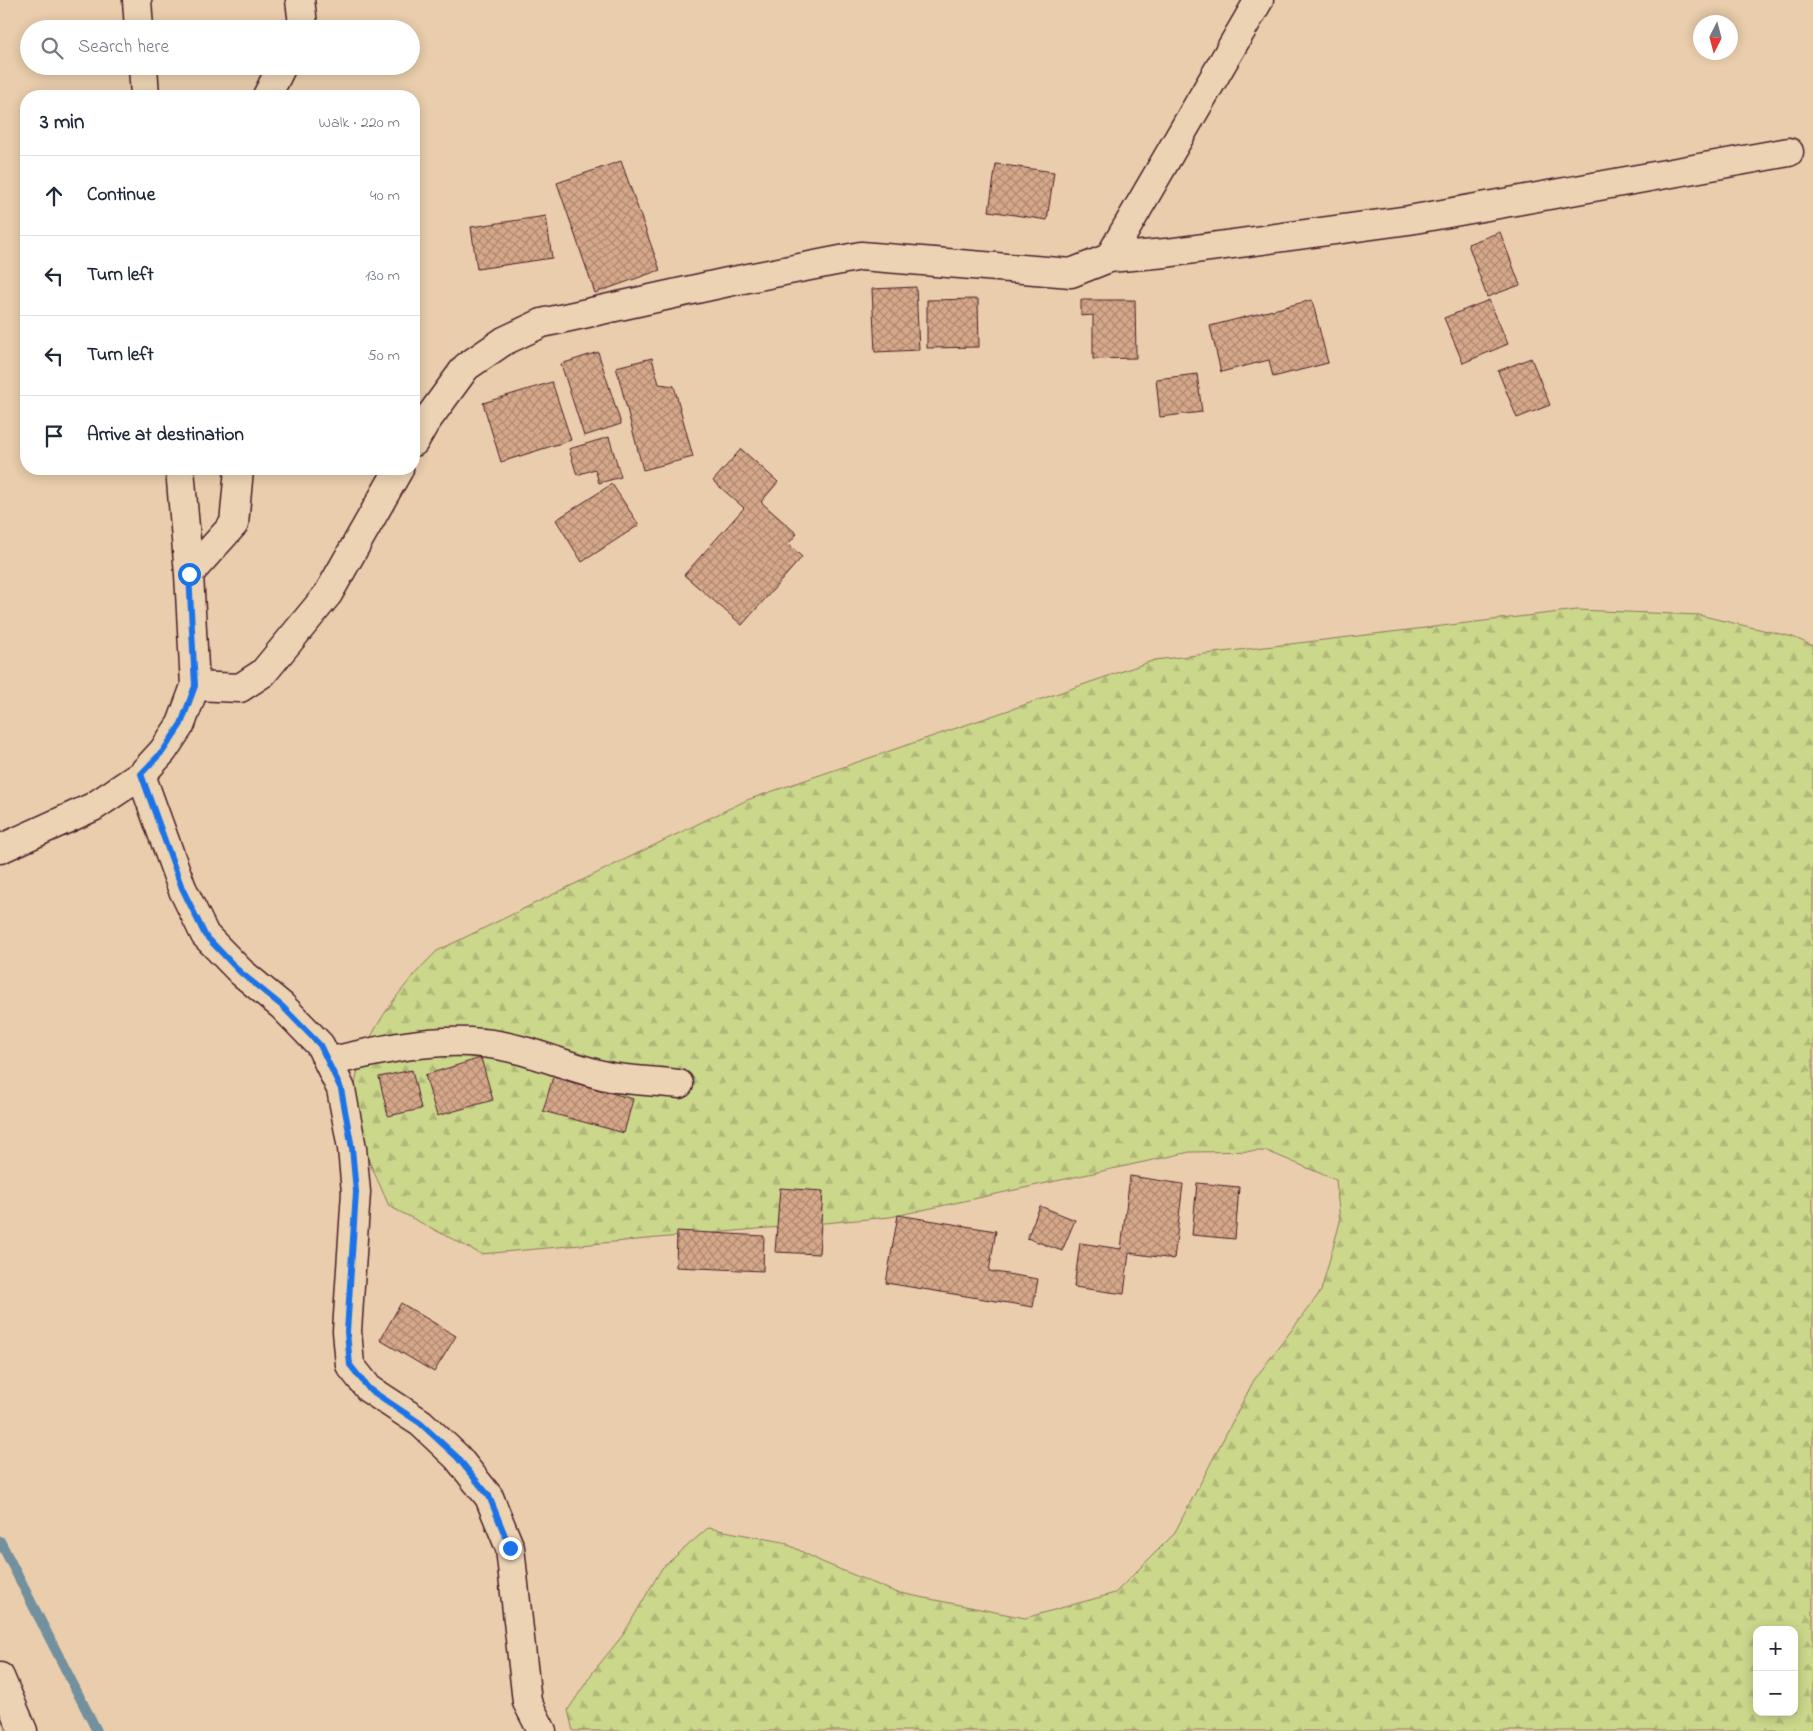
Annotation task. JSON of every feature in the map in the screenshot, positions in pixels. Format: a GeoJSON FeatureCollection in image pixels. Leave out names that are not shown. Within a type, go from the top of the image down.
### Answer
{"type":"FeatureCollection","features":[{"type":"Feature","properties":{"kind":"street"},"geometry":{"type":"LineString","coordinates":[[137,0],[138,20]]}},
{"type":"Feature","properties":{"kind":"street"},"geometry":{"type":"LineString","coordinates":[[300,0],[302,20]]}},
{"type":"Feature","properties":{"kind":"street"},"geometry":{"type":"LineString","coordinates":[[1109,258],[1259,0]]}},
{"type":"Feature","properties":{"kind":"street"},"geometry":{"type":"LineString","coordinates":[[144,75],[145,90]]}},
{"type":"Feature","properties":{"kind":"street"},"geometry":{"type":"LineString","coordinates":[[270,90],[278,75]]}},
{"type":"Feature","properties":{"kind":"street"},"geometry":{"type":"LineString","coordinates":[[420,432],[466,367],[504,341],[542,323],[861,256],[1072,272],[1109,258],[1166,253],[1409,220],[1789,152]]}},
{"type":"Feature","properties":{"kind":"street"},"geometry":{"type":"LineString","coordinates":[[0,849],[93,807],[141,774],[163,751],[181,724],[195,686],[189,574],[181,475]]}},
{"type":"Feature","properties":{"kind":"street"},"geometry":{"type":"LineString","coordinates":[[189,574],[234,524],[238,475]]}},
{"type":"Feature","properties":{"kind":"street"},"geometry":{"type":"LineString","coordinates":[[195,686],[240,688],[263,673],[328,594],[396,475]]}},
{"type":"Feature","properties":{"kind":"street"},"geometry":{"type":"LineString","coordinates":[[141,774],[182,888],[205,935],[240,972],[282,1006],[320,1045],[341,1089],[352,1148],[356,1192],[347,1332],[350,1365],[369,1389],[420,1423],[457,1457],[489,1496],[510,1548],[527,1702],[542,1731]]}},
{"type":"Feature","properties":{"kind":"street"},"geometry":{"type":"LineString","coordinates":[[328,1062],[392,1047],[442,1042],[482,1042],[548,1058],[611,1077],[679,1084]]}},
{"type":"Feature","properties":{"kind":"street"},"geometry":{"type":"LineString","coordinates":[[0,1677],[23,1731]]}},
{"type":"Feature","properties":{"kind":"green space"},"geometry":{"type":"Polygon","coordinates":[[[1577,610],[1699,615],[1793,637],[1813,646],[1813,1731],[573,1731],[568,1710],[593,1672],[623,1635],[662,1568],[708,1528],[783,1542],[822,1562],[895,1592],[1025,1618],[1115,1593],[1174,1534],[1254,1380],[1321,1291],[1340,1222],[1336,1180],[1267,1151],[1190,1152],[890,1217],[481,1254],[389,1206],[361,1141],[354,1107],[356,1082],[362,1057],[373,1033],[403,988],[437,951],[747,800],[1155,660],[1577,610]]]}},
{"type":"Feature","properties":{"kind":"building"},"geometry":{"type":"Polygon","coordinates":[[[621,161],[660,270],[595,293],[557,183],[621,161]]]}},
{"type":"Feature","properties":{"kind":"building"},"geometry":{"type":"Polygon","coordinates":[[[996,164],[1054,172],[1047,220],[989,211],[996,164]]]}},
{"type":"Feature","properties":{"kind":"building"},"geometry":{"type":"Polygon","coordinates":[[[546,216],[552,258],[477,269],[471,227],[546,216]]]}},
{"type":"Feature","properties":{"kind":"building"},"geometry":{"type":"Polygon","coordinates":[[[1500,232],[1520,285],[1487,297],[1468,244],[1500,232]]]}},
{"type":"Feature","properties":{"kind":"building"},"geometry":{"type":"Polygon","coordinates":[[[916,287],[919,350],[875,352],[872,289],[916,287]]]}},
{"type":"Feature","properties":{"kind":"building"},"geometry":{"type":"Polygon","coordinates":[[[978,299],[979,347],[927,348],[927,300],[978,299]]]}},
{"type":"Feature","properties":{"kind":"building"},"geometry":{"type":"Polygon","coordinates":[[[1081,300],[1135,300],[1136,358],[1093,359],[1093,315],[1081,316],[1081,300]]]}},
{"type":"Feature","properties":{"kind":"building"},"geometry":{"type":"Polygon","coordinates":[[[1312,300],[1328,363],[1273,377],[1269,360],[1221,372],[1210,326],[1312,300]]]}},
{"type":"Feature","properties":{"kind":"building"},"geometry":{"type":"Polygon","coordinates":[[[1489,300],[1508,344],[1463,363],[1444,318],[1489,300]]]}},
{"type":"Feature","properties":{"kind":"building"},"geometry":{"type":"Polygon","coordinates":[[[598,352],[621,424],[584,436],[561,364],[598,352]]]}},
{"type":"Feature","properties":{"kind":"building"},"geometry":{"type":"Polygon","coordinates":[[[652,358],[659,384],[674,386],[693,457],[643,470],[616,367],[652,358]]]}},
{"type":"Feature","properties":{"kind":"building"},"geometry":{"type":"Polygon","coordinates":[[[1531,358],[1550,405],[1517,418],[1498,371],[1531,358]]]}},
{"type":"Feature","properties":{"kind":"building"},"geometry":{"type":"Polygon","coordinates":[[[1197,374],[1202,412],[1160,417],[1156,379],[1197,374]]]}},
{"type":"Feature","properties":{"kind":"building"},"geometry":{"type":"Polygon","coordinates":[[[552,382],[571,440],[501,462],[483,403],[552,382]]]}},
{"type":"Feature","properties":{"kind":"building"},"geometry":{"type":"Polygon","coordinates":[[[609,437],[621,477],[599,483],[595,469],[577,475],[569,449],[609,437]]]}},
{"type":"Feature","properties":{"kind":"building"},"geometry":{"type":"Polygon","coordinates":[[[741,449],[778,482],[761,502],[797,534],[788,544],[802,557],[742,625],[684,575],[744,508],[713,481],[741,449]]]}},
{"type":"Feature","properties":{"kind":"building"},"geometry":{"type":"Polygon","coordinates":[[[612,484],[639,525],[582,562],[556,520],[612,484]]]}},
{"type":"Feature","properties":{"kind":"building"},"geometry":{"type":"Polygon","coordinates":[[[481,1058],[493,1100],[437,1116],[425,1075],[481,1058]]]}},
{"type":"Feature","properties":{"kind":"building"},"geometry":{"type":"Polygon","coordinates":[[[412,1070],[421,1109],[388,1116],[379,1077],[412,1070]]]}},
{"type":"Feature","properties":{"kind":"building"},"geometry":{"type":"Polygon","coordinates":[[[553,1077],[633,1099],[624,1133],[543,1111],[553,1077]]]}},
{"type":"Feature","properties":{"kind":"building"},"geometry":{"type":"Polygon","coordinates":[[[1130,1176],[1183,1184],[1174,1259],[1129,1253],[1124,1294],[1074,1287],[1080,1243],[1121,1249],[1130,1176]]]}},
{"type":"Feature","properties":{"kind":"building"},"geometry":{"type":"Polygon","coordinates":[[[1197,1183],[1239,1187],[1235,1239],[1192,1235],[1197,1183]]]}},
{"type":"Feature","properties":{"kind":"building"},"geometry":{"type":"Polygon","coordinates":[[[780,1188],[823,1191],[819,1254],[775,1252],[780,1188]]]}},
{"type":"Feature","properties":{"kind":"building"},"geometry":{"type":"Polygon","coordinates":[[[1040,1206],[1075,1220],[1062,1251],[1027,1238],[1040,1206]]]}},
{"type":"Feature","properties":{"kind":"building"},"geometry":{"type":"Polygon","coordinates":[[[898,1215],[996,1231],[989,1271],[1038,1279],[1033,1307],[886,1283],[898,1215]]]}},
{"type":"Feature","properties":{"kind":"building"},"geometry":{"type":"Polygon","coordinates":[[[677,1231],[764,1236],[763,1271],[676,1267],[677,1231]]]}},
{"type":"Feature","properties":{"kind":"building"},"geometry":{"type":"Polygon","coordinates":[[[401,1303],[456,1336],[434,1372],[380,1340],[401,1303]]]}},
{"type":"Feature","properties":{"kind":"waterway"},"geometry":{"type":"LineString","coordinates":[[0,1541],[97,1731]]}},
{"type":"Feature","properties":{"kind":"route"},"geometry":{"type":"LineString","coordinates":[[189,574],[195,686],[181,724],[163,751],[141,774],[182,888],[205,935],[240,972],[282,1006],[320,1045],[341,1089],[352,1148],[356,1192],[347,1332],[350,1365],[369,1389],[420,1423],[457,1457],[489,1496],[510,1548]]}}]}
